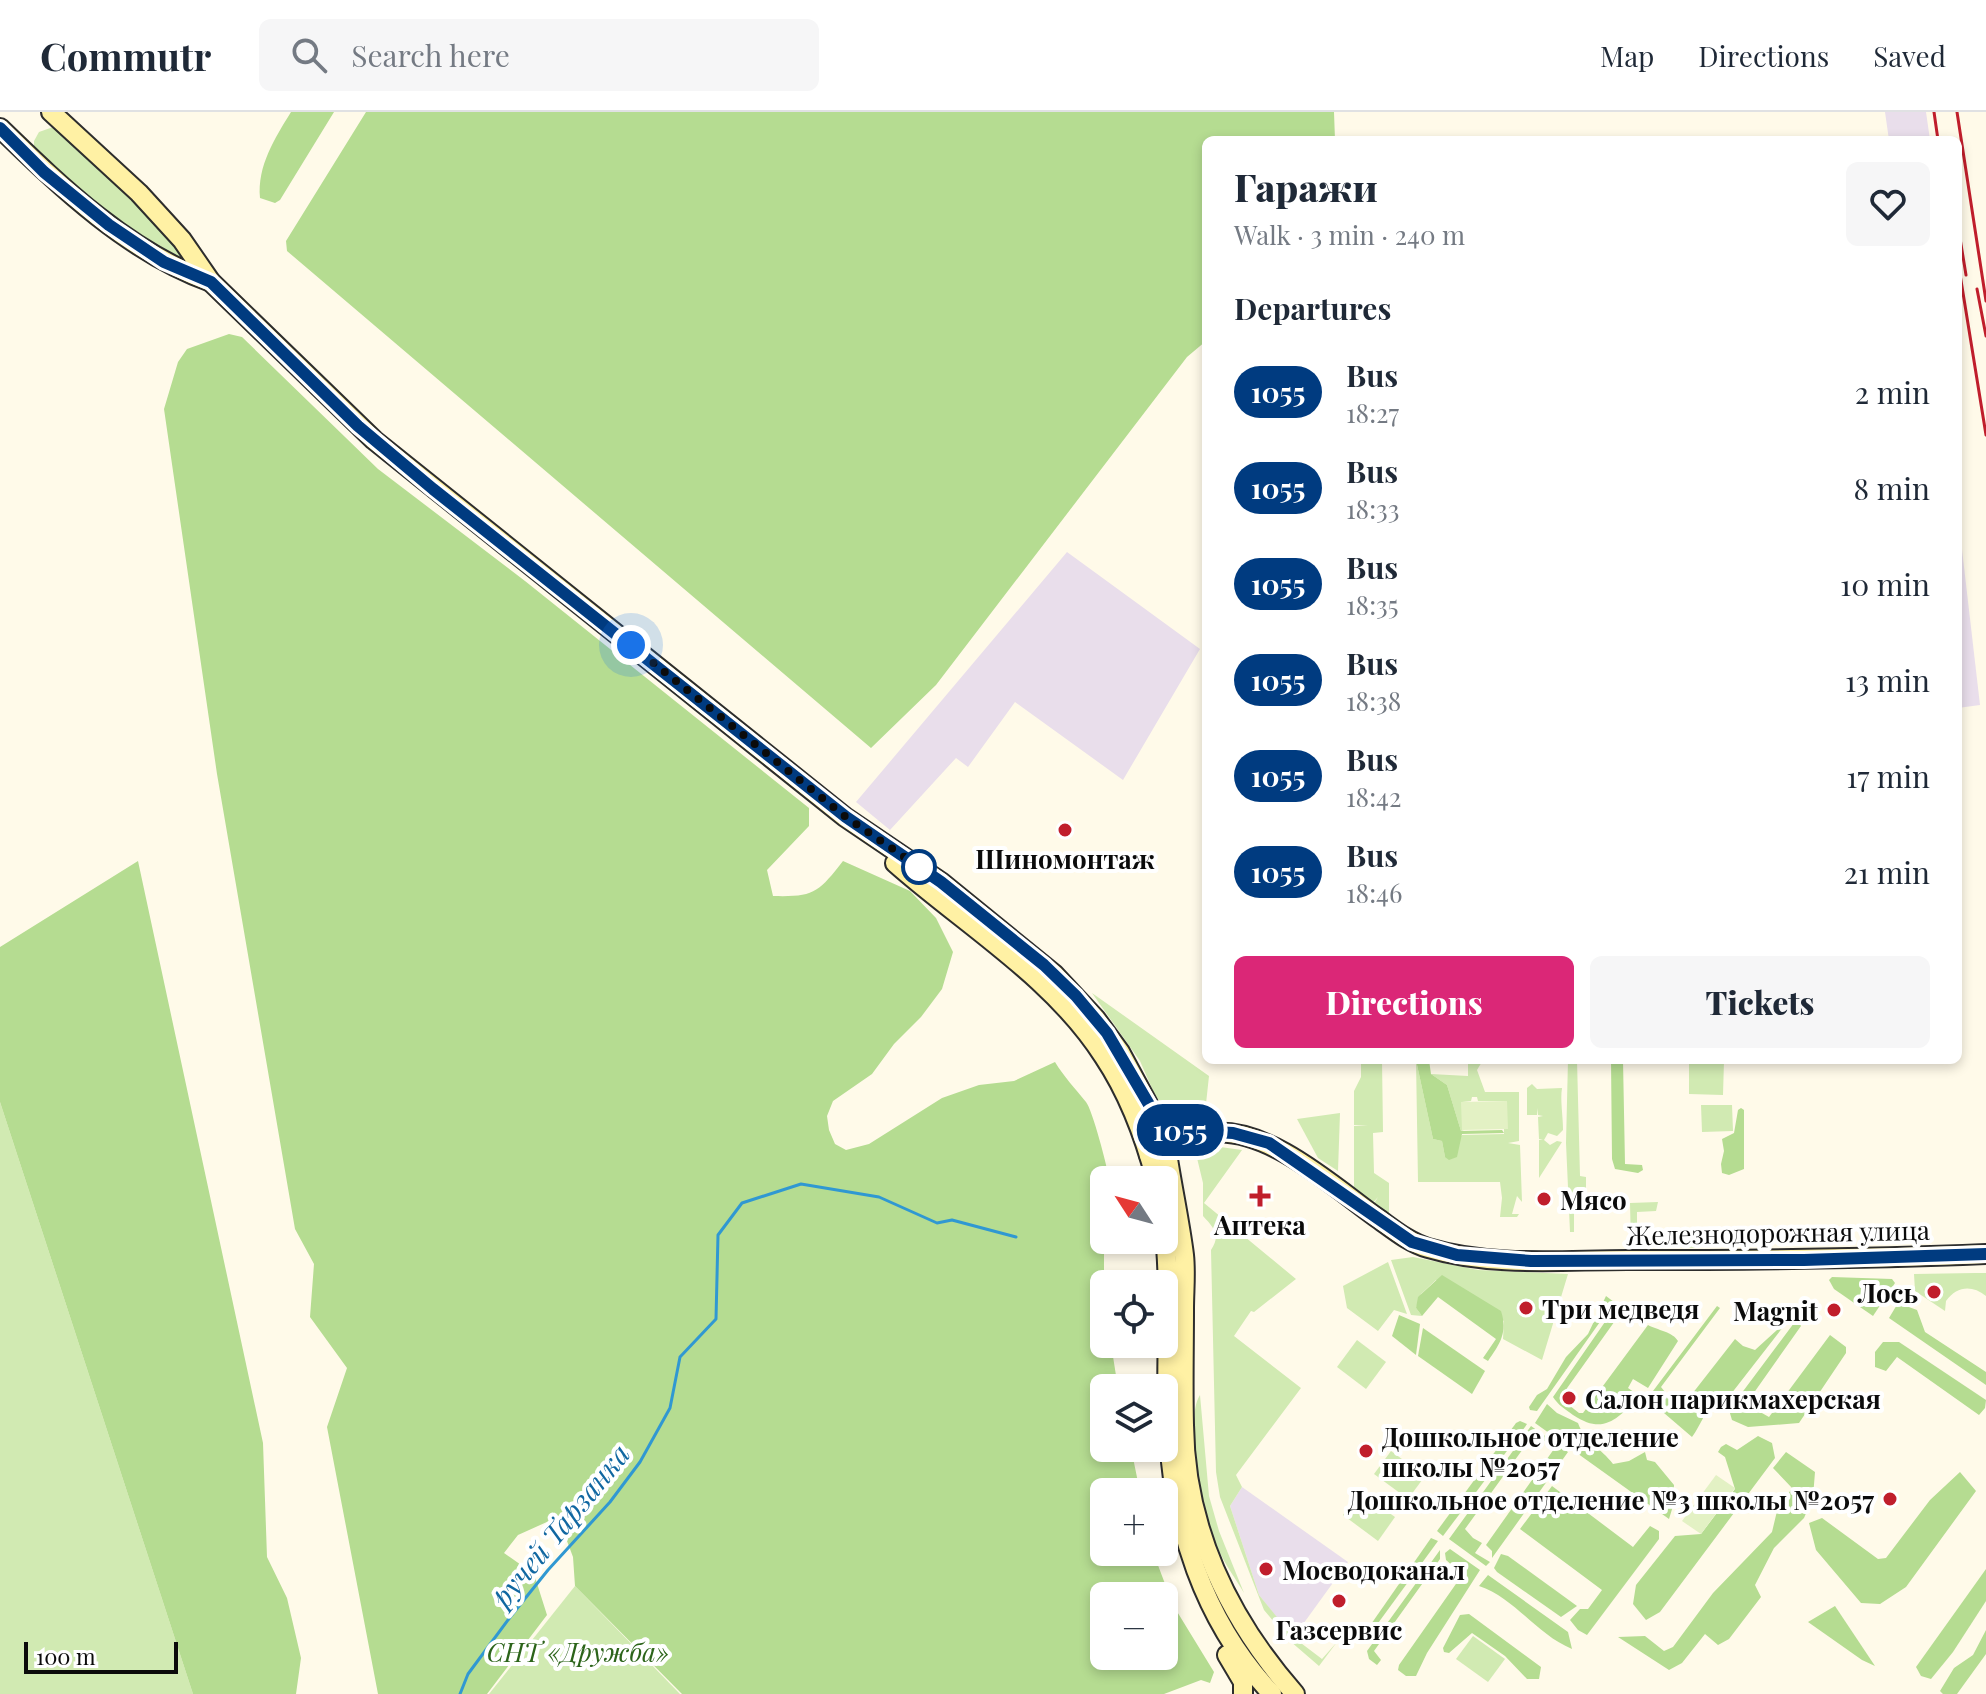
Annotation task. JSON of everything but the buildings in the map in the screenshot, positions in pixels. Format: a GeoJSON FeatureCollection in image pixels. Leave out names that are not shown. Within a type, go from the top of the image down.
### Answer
{"type":"FeatureCollection","features":[{"type":"Feature","properties":{"kind":"main road"},"geometry":{"type":"LineString","coordinates":[[51,112],[139,193],[182,240],[211,282],[374,440],[846,817],[924,888],[1043,986],[1094,1043],[1117,1079],[1158,1151],[1157,1166]]}},
{"type":"Feature","properties":{"kind":"main road"},"geometry":{"type":"LineString","coordinates":[[0,128],[44,172],[109,225],[164,262],[211,282]]}},
{"type":"Feature","properties":{"kind":"main road"},"geometry":{"type":"LineString","coordinates":[[846,817],[941,882],[1063,983],[1107,1033],[1148,1104],[1184,1256]]}},
{"type":"Feature","properties":{"kind":"main road","name":"Железнодорожная улица"},"geometry":{"type":"LineString","coordinates":[[1148,1104],[1165,1127],[1210,1134],[1233,1133],[1269,1143],[1415,1243],[1457,1255],[1505,1261],[1567,1261],[1804,1260],[1986,1254]]}},
{"type":"Feature","properties":{"kind":"main road"},"geometry":{"type":"LineString","coordinates":[[1158,1151],[1210,1134]]}},
{"type":"Feature","properties":{"kind":"main road"},"geometry":{"type":"LineString","coordinates":[[1210,1134],[1190,1144],[1178,1160],[1184,1256],[1184,1427],[1190,1491],[1212,1567],[1267,1669],[1266,1689]]}},
{"type":"Feature","properties":{"kind":"main road"},"geometry":{"type":"LineString","coordinates":[[1166,1254],[1168,1428],[1179,1509],[1195,1575],[1211,1626],[1243,1682],[1243,1694],[1279,1687],[1287,1694]]}},
{"type":"Feature","properties":{"kind":"main road"},"geometry":{"type":"LineString","coordinates":[[1195,1575],[1227,1635],[1266,1689]]}},
{"type":"Feature","properties":{"kind":"main road"},"geometry":{"type":"LineString","coordinates":[[1259,1651],[1295,1694]]}},
{"type":"Feature","properties":{"kind":"shaded area"},"geometry":{"type":"Polygon","coordinates":[[[1885,112],[1926,112],[1929,136],[1888,136],[1885,112]]]}},
{"type":"Feature","properties":{"kind":"shaded area"},"geometry":{"type":"Polygon","coordinates":[[[1962,550],[1980,705],[1962,707],[1962,550]]]}},
{"type":"Feature","properties":{"kind":"shaded area"},"geometry":{"type":"Polygon","coordinates":[[[1067,552],[1200,649],[1123,780],[1015,702],[968,767],[956,758],[890,830],[856,802],[1067,552]]]}},
{"type":"Feature","properties":{"kind":"shaded area"},"geometry":{"type":"Polygon","coordinates":[[[1242,1487],[1348,1562],[1293,1638],[1259,1595],[1230,1506],[1242,1487]]]}},
{"type":"Feature","properties":{"kind":"green space"},"geometry":{"type":"Polygon","coordinates":[[[291,112],[334,112],[280,200],[275,203],[260,198],[261,175],[268,153],[291,112]]]}},
{"type":"Feature","properties":{"kind":"green space"},"geometry":{"type":"Polygon","coordinates":[[[366,112],[1334,112],[1335,136],[1202,136],[1202,344],[1187,357],[936,685],[871,748],[287,251],[286,241],[366,112]]]}},
{"type":"Feature","properties":{"kind":"green space"},"geometry":{"type":"Polygon","coordinates":[[[56,126],[67,129],[206,278],[120,230],[34,150],[34,141],[39,132],[56,126]]]}},
{"type":"Feature","properties":{"kind":"green space"},"geometry":{"type":"Polygon","coordinates":[[[229,334],[242,337],[378,469],[525,581],[809,808],[809,826],[767,870],[773,896],[814,891],[843,861],[910,891],[936,918],[953,952],[942,989],[872,1074],[833,1101],[827,1116],[835,1144],[846,1150],[869,1144],[942,1098],[979,1085],[1014,1081],[1055,1062],[1086,1102],[1106,1166],[1090,1166],[1090,1254],[1104,1254],[1104,1270],[1090,1270],[1090,1358],[1113,1358],[1116,1374],[1090,1374],[1090,1462],[1134,1462],[1137,1478],[1090,1478],[1090,1566],[1158,1566],[1164,1582],[1090,1582],[1090,1670],[1178,1670],[1178,1613],[1214,1672],[1210,1683],[1201,1680],[1164,1694],[682,1694],[575,1586],[573,1557],[558,1517],[518,1535],[504,1553],[534,1574],[547,1615],[487,1694],[378,1694],[327,1427],[347,1368],[310,1317],[314,1264],[295,1229],[217,774],[164,409],[178,362],[187,349],[229,334]]]}},
{"type":"Feature","properties":{"kind":"green space"},"geometry":{"type":"Polygon","coordinates":[[[138,861],[263,1443],[267,1557],[287,1598],[301,1658],[296,1694],[193,1694],[0,1102],[0,947],[138,861]]]}},
{"type":"Feature","properties":{"kind":"green space"},"geometry":{"type":"Polygon","coordinates":[[[1092,993],[1209,1076],[1205,1113],[1177,1113],[1164,1108],[1140,1061],[1092,993]]]}},
{"type":"Feature","properties":{"kind":"green space"},"geometry":{"type":"Polygon","coordinates":[[[1361,1064],[1382,1064],[1383,1132],[1373,1133],[1374,1173],[1389,1183],[1389,1217],[1373,1205],[1378,1197],[1372,1204],[1354,1189],[1354,1126],[1368,1125],[1354,1125],[1354,1091],[1361,1077],[1361,1064]]]}},
{"type":"Feature","properties":{"kind":"green space"},"geometry":{"type":"Polygon","coordinates":[[[1416,1064],[1433,1139],[1442,1141],[1445,1157],[1462,1135],[1504,1134],[1504,1129],[1507,1129],[1507,1101],[1478,1101],[1477,1097],[1472,1097],[1471,1101],[1462,1102],[1464,1130],[1461,1131],[1447,1085],[1431,1074],[1468,1076],[1468,1064],[1481,1064],[1477,1070],[1485,1092],[1519,1092],[1519,1141],[1508,1143],[1520,1145],[1522,1202],[1517,1196],[1512,1214],[1519,1214],[1517,1217],[1500,1217],[1500,1182],[1418,1182],[1416,1064]]]}},
{"type":"Feature","properties":{"kind":"green space"},"geometry":{"type":"Polygon","coordinates":[[[1417,1064],[1430,1064],[1431,1074],[1447,1085],[1461,1131],[1502,1130],[1504,1133],[1462,1134],[1457,1157],[1449,1160],[1445,1157],[1442,1141],[1433,1139],[1417,1064]]]}},
{"type":"Feature","properties":{"kind":"green space"},"geometry":{"type":"Polygon","coordinates":[[[1568,1064],[1577,1064],[1580,1176],[1586,1177],[1586,1199],[1574,1199],[1574,1232],[1570,1232],[1566,1143],[1568,1064]]]}},
{"type":"Feature","properties":{"kind":"green space"},"geometry":{"type":"Polygon","coordinates":[[[1611,1064],[1623,1064],[1625,1164],[1642,1165],[1643,1170],[1638,1173],[1615,1169],[1612,1159],[1611,1064]]]}},
{"type":"Feature","properties":{"kind":"green space"},"geometry":{"type":"Polygon","coordinates":[[[1689,1064],[1724,1064],[1723,1095],[1689,1094],[1689,1064]]]}},
{"type":"Feature","properties":{"kind":"green space"},"geometry":{"type":"Polygon","coordinates":[[[1532,1084],[1537,1089],[1562,1088],[1563,1130],[1557,1136],[1548,1133],[1544,1140],[1550,1145],[1562,1142],[1539,1178],[1539,1140],[1543,1140],[1539,1139],[1538,1117],[1543,1116],[1538,1115],[1537,1108],[1537,1115],[1527,1115],[1527,1088],[1532,1084]]]}},
{"type":"Feature","properties":{"kind":"green space"},"geometry":{"type":"Polygon","coordinates":[[[1507,1101],[1508,1129],[1462,1130],[1461,1102],[1507,1101]]]}},
{"type":"Feature","properties":{"kind":"green space"},"geometry":{"type":"Polygon","coordinates":[[[0,1102],[193,1694],[0,1694],[0,1102]]]}},
{"type":"Feature","properties":{"kind":"green space"},"geometry":{"type":"Polygon","coordinates":[[[1701,1105],[1732,1105],[1733,1131],[1702,1132],[1701,1105]]]}},
{"type":"Feature","properties":{"kind":"green space"},"geometry":{"type":"Polygon","coordinates":[[[1741,1108],[1744,1110],[1744,1169],[1729,1175],[1722,1173],[1722,1139],[1734,1133],[1741,1108]]]}},
{"type":"Feature","properties":{"kind":"green space"},"geometry":{"type":"Polygon","coordinates":[[[1340,1113],[1338,1171],[1318,1158],[1297,1119],[1340,1113]]]}},
{"type":"Feature","properties":{"kind":"green space"},"geometry":{"type":"Polygon","coordinates":[[[1213,1146],[1242,1150],[1204,1203],[1296,1279],[1254,1312],[1251,1311],[1234,1336],[1301,1388],[1236,1475],[1242,1487],[1230,1506],[1259,1595],[1293,1637],[1322,1659],[1337,1642],[1319,1666],[1290,1641],[1264,1610],[1220,1497],[1216,1472],[1211,1250],[1216,1236],[1203,1216],[1203,1183],[1197,1158],[1213,1146]]]}},
{"type":"Feature","properties":{"kind":"green space"},"geometry":{"type":"Polygon","coordinates":[[[1658,1202],[1656,1211],[1637,1212],[1637,1237],[1670,1242],[1699,1237],[1703,1239],[1702,1244],[1697,1248],[1631,1245],[1630,1203],[1658,1202]]]}},
{"type":"Feature","properties":{"kind":"green space"},"geometry":{"type":"Polygon","coordinates":[[[1413,1257],[1478,1270],[1568,1274],[1542,1360],[1503,1339],[1504,1321],[1436,1280],[1421,1294],[1416,1308],[1422,1316],[1411,1315],[1391,1260],[1413,1257]]]}},
{"type":"Feature","properties":{"kind":"green space"},"geometry":{"type":"Polygon","coordinates":[[[1388,1262],[1407,1314],[1394,1310],[1378,1331],[1347,1308],[1343,1286],[1388,1262]]]}},
{"type":"Feature","properties":{"kind":"green space"},"geometry":{"type":"Polygon","coordinates":[[[1986,1273],[1986,1296],[1970,1289],[1960,1290],[1946,1301],[1945,1311],[1915,1291],[1914,1274],[1986,1273]]]}},
{"type":"Feature","properties":{"kind":"green space"},"geometry":{"type":"Polygon","coordinates":[[[1442,1275],[1501,1311],[1504,1325],[1502,1338],[1488,1361],[1483,1358],[1496,1339],[1438,1297],[1422,1316],[1416,1308],[1418,1297],[1442,1275]]]}},
{"type":"Feature","properties":{"kind":"green space"},"geometry":{"type":"Polygon","coordinates":[[[1832,1277],[1892,1279],[1895,1283],[1873,1316],[1834,1289],[1829,1280],[1832,1277]]]}},
{"type":"Feature","properties":{"kind":"green space"},"geometry":{"type":"Polygon","coordinates":[[[1606,1296],[1614,1302],[1537,1411],[1530,1410],[1537,1395],[1547,1389],[1566,1357],[1588,1334],[1606,1296]]]}},
{"type":"Feature","properties":{"kind":"green space"},"geometry":{"type":"Polygon","coordinates":[[[1898,1303],[1917,1310],[1925,1332],[1986,1372],[1986,1385],[1889,1318],[1898,1303]]]}},
{"type":"Feature","properties":{"kind":"green space"},"geometry":{"type":"Polygon","coordinates":[[[1616,1306],[1622,1311],[1560,1398],[1579,1413],[1583,1413],[1648,1325],[1669,1333],[1678,1341],[1648,1388],[1633,1379],[1628,1388],[1641,1397],[1610,1422],[1594,1424],[1573,1415],[1553,1397],[1616,1306]]]}},
{"type":"Feature","properties":{"kind":"green space"},"geometry":{"type":"Polygon","coordinates":[[[1717,1306],[1720,1308],[1661,1387],[1669,1397],[1685,1403],[1735,1339],[1755,1350],[1790,1318],[1724,1403],[1715,1401],[1711,1405],[1692,1437],[1657,1407],[1653,1391],[1717,1306]]]}},
{"type":"Feature","properties":{"kind":"green space"},"geometry":{"type":"Polygon","coordinates":[[[1399,1315],[1420,1324],[1416,1355],[1392,1336],[1399,1315]]]}},
{"type":"Feature","properties":{"kind":"green space"},"geometry":{"type":"Polygon","coordinates":[[[1797,1319],[1801,1326],[1746,1404],[1769,1417],[1830,1335],[1846,1347],[1846,1353],[1799,1423],[1748,1427],[1732,1420],[1729,1410],[1797,1319]]]}},
{"type":"Feature","properties":{"kind":"green space"},"geometry":{"type":"Polygon","coordinates":[[[1423,1328],[1485,1371],[1472,1394],[1418,1356],[1423,1328]]]}},
{"type":"Feature","properties":{"kind":"green space"},"geometry":{"type":"Polygon","coordinates":[[[1357,1340],[1386,1362],[1366,1389],[1337,1367],[1357,1340]]]}},
{"type":"Feature","properties":{"kind":"green space"},"geometry":{"type":"Polygon","coordinates":[[[1883,1342],[1899,1342],[1986,1400],[1985,1408],[1979,1415],[1897,1357],[1886,1371],[1875,1367],[1875,1352],[1883,1342]]]}},
{"type":"Feature","properties":{"kind":"green space"},"geometry":{"type":"Polygon","coordinates":[[[1200,1395],[1209,1496],[1219,1531],[1244,1593],[1219,1551],[1202,1496],[1194,1426],[1195,1408],[1200,1395]]]}},
{"type":"Feature","properties":{"kind":"green space"},"geometry":{"type":"Polygon","coordinates":[[[1547,1404],[1557,1413],[1578,1423],[1584,1435],[1613,1464],[1629,1461],[1645,1452],[1647,1460],[1655,1462],[1674,1485],[1669,1519],[1535,1423],[1547,1404]]]}},
{"type":"Feature","properties":{"kind":"green space"},"geometry":{"type":"Polygon","coordinates":[[[1520,1421],[1527,1424],[1443,1536],[1437,1531],[1520,1421]]]}},
{"type":"Feature","properties":{"kind":"green space"},"geometry":{"type":"Polygon","coordinates":[[[1531,1426],[1568,1452],[1492,1558],[1492,1551],[1486,1545],[1554,1449],[1539,1436],[1533,1435],[1465,1529],[1482,1543],[1475,1553],[1490,1562],[1486,1566],[1449,1539],[1531,1426]]]}},
{"type":"Feature","properties":{"kind":"green space"},"geometry":{"type":"Polygon","coordinates":[[[1758,1436],[1772,1443],[1775,1458],[1660,1612],[1646,1620],[1633,1604],[1636,1585],[1675,1536],[1701,1534],[1735,1489],[1725,1457],[1718,1452],[1721,1447],[1726,1444],[1737,1450],[1758,1436]]]}},
{"type":"Feature","properties":{"kind":"green space"},"geometry":{"type":"Polygon","coordinates":[[[1391,1451],[1425,1476],[1408,1499],[1374,1474],[1391,1451]]]}},
{"type":"Feature","properties":{"kind":"green space"},"geometry":{"type":"Polygon","coordinates":[[[1786,1452],[1815,1472],[1813,1497],[1804,1518],[1774,1548],[1755,1585],[1761,1597],[1729,1639],[1718,1645],[1705,1634],[1682,1663],[1669,1670],[1618,1637],[1645,1636],[1664,1651],[1673,1647],[1713,1593],[1772,1532],[1777,1511],[1792,1488],[1773,1468],[1786,1452]]]}},
{"type":"Feature","properties":{"kind":"green space"},"geometry":{"type":"Polygon","coordinates":[[[1960,1472],[1976,1491],[1906,1587],[1880,1604],[1861,1603],[1816,1550],[1809,1523],[1822,1518],[1878,1559],[1886,1558],[1930,1500],[1960,1472]]]}},
{"type":"Feature","properties":{"kind":"green space"},"geometry":{"type":"Polygon","coordinates":[[[1716,1475],[1735,1488],[1701,1534],[1682,1521],[1716,1475]]]}},
{"type":"Feature","properties":{"kind":"green space"},"geometry":{"type":"Polygon","coordinates":[[[1552,1486],[1633,1547],[1650,1526],[1659,1531],[1659,1539],[1587,1635],[1570,1620],[1580,1609],[1588,1609],[1602,1590],[1520,1529],[1552,1486]]]}},
{"type":"Feature","properties":{"kind":"green space"},"geometry":{"type":"Polygon","coordinates":[[[1360,1492],[1395,1517],[1378,1541],[1343,1515],[1360,1492]]]}},
{"type":"Feature","properties":{"kind":"green space"},"geometry":{"type":"Polygon","coordinates":[[[1431,1538],[1438,1541],[1365,1641],[1360,1640],[1431,1538]]]}},
{"type":"Feature","properties":{"kind":"green space"},"geometry":{"type":"Polygon","coordinates":[[[1450,1549],[1480,1570],[1427,1653],[1416,1676],[1406,1676],[1398,1670],[1399,1665],[1461,1573],[1446,1560],[1445,1553],[1450,1549]]]}},
{"type":"Feature","properties":{"kind":"green space"},"geometry":{"type":"Polygon","coordinates":[[[1440,1550],[1440,1559],[1374,1651],[1381,1660],[1377,1665],[1369,1659],[1367,1651],[1440,1550]]]}},
{"type":"Feature","properties":{"kind":"green space"},"geometry":{"type":"Polygon","coordinates":[[[1501,1554],[1577,1606],[1561,1617],[1497,1572],[1494,1568],[1501,1554]]]}},
{"type":"Feature","properties":{"kind":"green space"},"geometry":{"type":"Polygon","coordinates":[[[1986,1569],[1986,1601],[1953,1652],[1931,1679],[1921,1676],[1916,1667],[1986,1569]]]}},
{"type":"Feature","properties":{"kind":"green space"},"geometry":{"type":"Polygon","coordinates":[[[1488,1575],[1568,1632],[1572,1649],[1548,1635],[1504,1599],[1479,1586],[1488,1575]]]}},
{"type":"Feature","properties":{"kind":"green space","name":"СНТ «Дружба»"},"geometry":{"type":"Polygon","coordinates":[[[575,1586],[680,1694],[489,1694],[575,1586]]]}},
{"type":"Feature","properties":{"kind":"green space"},"geometry":{"type":"Polygon","coordinates":[[[1835,1606],[1875,1666],[1808,1622],[1835,1606]]]}},
{"type":"Feature","properties":{"kind":"green space"},"geometry":{"type":"Polygon","coordinates":[[[1469,1614],[1541,1667],[1539,1679],[1527,1679],[1505,1656],[1472,1633],[1449,1653],[1444,1652],[1443,1648],[1460,1615],[1469,1614]]]}},
{"type":"Feature","properties":{"kind":"green space"},"geometry":{"type":"Polygon","coordinates":[[[1986,1630],[1986,1654],[1957,1694],[1943,1694],[1940,1691],[1954,1668],[1973,1655],[1986,1630]]]}},
{"type":"Feature","properties":{"kind":"green space"},"geometry":{"type":"Polygon","coordinates":[[[1473,1636],[1505,1659],[1488,1682],[1456,1659],[1473,1636]]]}},
{"type":"Feature","properties":{"kind":"waterway","name":"ручей Тарзанка"},"geometry":{"type":"LineString","coordinates":[[460,1694],[468,1674],[511,1616],[610,1502],[640,1462],[670,1408],[680,1357],[716,1319],[718,1235],[742,1203],[801,1184],[879,1197],[937,1223],[952,1220],[1016,1237]]}},
{"type":"Feature","properties":{"kind":"railway"},"geometry":{"type":"LineString","coordinates":[[1934,112],[1937,136]]}},
{"type":"Feature","properties":{"kind":"railway"},"geometry":{"type":"LineString","coordinates":[[1957,112],[1961,136]]}},
{"type":"Feature","properties":{"kind":"railway"},"geometry":{"type":"LineString","coordinates":[[1962,145],[1986,301]]}},
{"type":"Feature","properties":{"kind":"railway"},"geometry":{"type":"LineString","coordinates":[[1962,250],[1966,275]]}},
{"type":"Feature","properties":{"kind":"railway"},"geometry":{"type":"LineString","coordinates":[[1962,287],[1986,435]]}},
{"type":"Feature","properties":{"kind":"railway"},"geometry":{"type":"LineString","coordinates":[[1977,289],[1986,336]]}},
{"type":"Feature","properties":{"kind":"bus line","name":"1055"},"geometry":{"type":"LineString","coordinates":[[0,128],[44,172],[109,225],[181,272],[211,282],[358,426],[433,489],[846,817],[941,882],[1044,965],[1076,996],[1107,1033],[1161,1125],[1210,1134],[1233,1133],[1269,1143],[1412,1242],[1457,1255],[1531,1261],[1804,1260],[1986,1254]]}},
{"type":"Feature","properties":{"kind":"place","name":"Шиномонтаж"},"geometry":{"type":"Point","coordinates":[1065,830]}},
{"type":"Feature","properties":{"kind":"place","name":"Аптека"},"geometry":{"type":"Point","coordinates":[1260,1196]}},
{"type":"Feature","properties":{"kind":"place","name":"Мясо"},"geometry":{"type":"Point","coordinates":[1544,1199]}},
{"type":"Feature","properties":{"kind":"place","name":"Лось"},"geometry":{"type":"Point","coordinates":[1934,1292]}},
{"type":"Feature","properties":{"kind":"place","name":"Три медведя"},"geometry":{"type":"Point","coordinates":[1526,1308]}},
{"type":"Feature","properties":{"kind":"place","name":"Magnit"},"geometry":{"type":"Point","coordinates":[1834,1310]}},
{"type":"Feature","properties":{"kind":"place","name":"Салон парикмахерская"},"geometry":{"type":"Point","coordinates":[1569,1398]}},
{"type":"Feature","properties":{"kind":"place","name":"Дошкольное отделение школы №2057"},"geometry":{"type":"Point","coordinates":[1366,1451]}},
{"type":"Feature","properties":{"kind":"place","name":"Дошкольное отделение №3 школы №2057"},"geometry":{"type":"Point","coordinates":[1890,1499]}},
{"type":"Feature","properties":{"kind":"place","name":"Мосводоканал"},"geometry":{"type":"Point","coordinates":[1266,1569]}},
{"type":"Feature","properties":{"kind":"place","name":"Газсервис"},"geometry":{"type":"Point","coordinates":[1339,1601]}},
{"type":"Feature","properties":{"kind":"route"},"geometry":{"type":"LineString","coordinates":[[631,645],[846,817],[919,867]]}}]}
